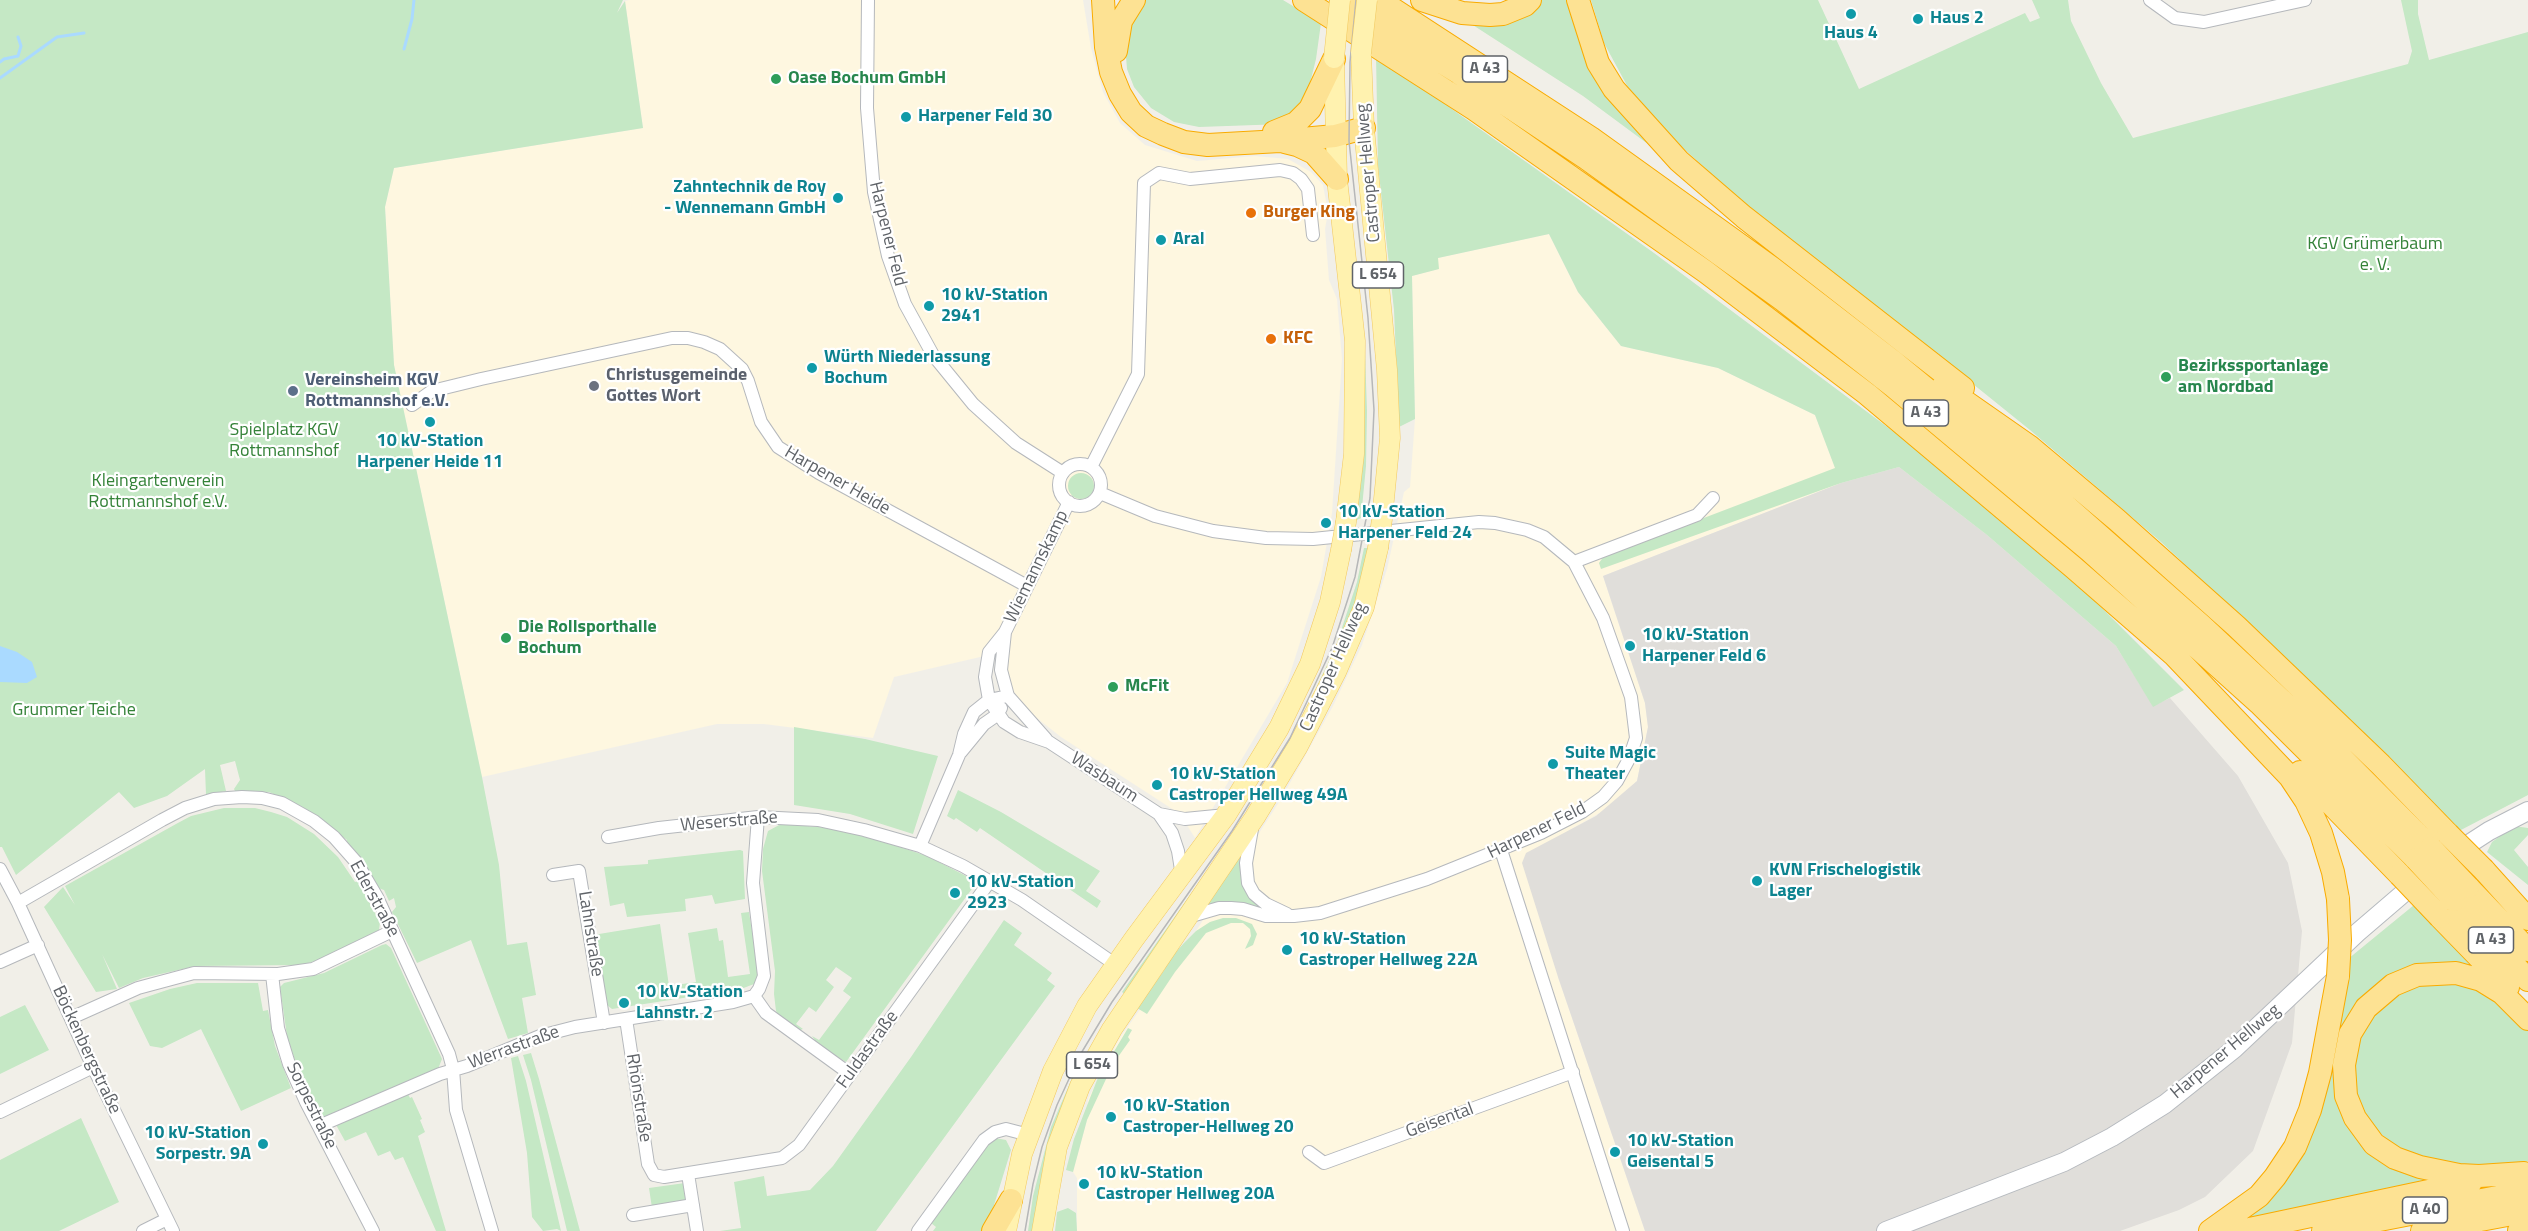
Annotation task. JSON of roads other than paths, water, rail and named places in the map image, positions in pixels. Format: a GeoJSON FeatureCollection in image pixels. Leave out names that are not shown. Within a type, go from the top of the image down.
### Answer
{"type":"FeatureCollection","features":[{"type":"Feature","properties":{"kind":"highway"},"geometry":{"type":"LineString","coordinates":[[1102,0],[1106,47],[1111,72],[1120,94],[1131,111],[1146,126],[1184,142],[1208,145],[1364,128]]}},
{"type":"Feature","properties":{"kind":"highway"},"geometry":{"type":"LineString","coordinates":[[1134,0],[1121,21],[1116,39],[1116,58],[1120,77],[1132,99],[1151,117],[1166,127],[1185,134],[1277,137],[1314,153],[1336,179]]}},
{"type":"Feature","properties":{"kind":"highway"},"geometry":{"type":"LineString","coordinates":[[1292,0],[1341,29],[1364,47],[1474,110],[1696,265],[1867,394],[2174,655],[2290,777],[2307,801],[2326,849],[2338,899],[2340,940],[2338,976],[2317,1083],[2295,1147],[2259,1196],[2210,1231]]}},
{"type":"Feature","properties":{"kind":"highway"},"geometry":{"type":"LineString","coordinates":[[1304,0],[1341,22],[1364,47]]}},
{"type":"Feature","properties":{"kind":"highway","name":"A 43"},"geometry":{"type":"LineString","coordinates":[[1341,0],[1459,73],[1586,158],[1783,300],[1893,386],[2090,551],[2250,695],[2432,847]]}},
{"type":"Feature","properties":{"kind":"highway","name":"A 43"},"geometry":{"type":"LineString","coordinates":[[1379,0],[1591,138],[1691,208],[1839,319],[2032,476],[2202,626],[2323,739],[2432,847],[2454,901],[2528,980]]}},
{"type":"Feature","properties":{"kind":"highway"},"geometry":{"type":"LineString","coordinates":[[1422,0],[1462,13],[1490,15],[1503,14],[1525,5],[1530,0]]}},
{"type":"Feature","properties":{"kind":"highway"},"geometry":{"type":"LineString","coordinates":[[1578,0],[1598,63],[1614,88],[1679,161],[1744,217],[2032,442],[2046,459]]}},
{"type":"Feature","properties":{"kind":"highway"},"geometry":{"type":"LineString","coordinates":[[1277,137],[1310,109],[1334,59]]}},
{"type":"Feature","properties":{"kind":"highway"},"geometry":{"type":"LineString","coordinates":[[1839,319],[1874,336],[2046,459],[2236,626],[2381,765],[2432,847],[2484,870],[2528,900]]}},
{"type":"Feature","properties":{"kind":"highway"},"geometry":{"type":"LineString","coordinates":[[2218,699],[2267,739],[2400,875],[2454,901],[2528,1008]]}},
{"type":"Feature","properties":{"kind":"highway"},"geometry":{"type":"LineString","coordinates":[[2484,870],[2528,919]]}},
{"type":"Feature","properties":{"kind":"highway","name":"A 43"},"geometry":{"type":"LineString","coordinates":[[2454,901],[2528,950]]}},
{"type":"Feature","properties":{"kind":"highway"},"geometry":{"type":"LineString","coordinates":[[2527,1179],[2458,1175],[2420,1167],[2390,1154],[2367,1136],[2355,1118],[2346,1096],[2344,1065],[2350,1034],[2366,1008],[2393,985],[2417,975],[2456,973],[2481,981],[2502,993],[2528,1019]]}},
{"type":"Feature","properties":{"kind":"highway"},"geometry":{"type":"LineString","coordinates":[[2240,1231],[2360,1204],[2527,1179]]}},
{"type":"Feature","properties":{"kind":"highway","name":"A 40"},"geometry":{"type":"LineString","coordinates":[[2323,1231],[2527,1179]]}},
{"type":"Feature","properties":{"kind":"highway"},"geometry":{"type":"LineString","coordinates":[[993,1231],[1011,1200]]}},
{"type":"Feature","properties":{"kind":"highway","name":"A 40"},"geometry":{"type":"LineString","coordinates":[[2422,1231],[2528,1211]]}},
{"type":"Feature","properties":{"kind":"highway"},"geometry":{"type":"LineString","coordinates":[[2519,1231],[2528,1229]]}},
{"type":"Feature","properties":{"kind":"main road","name":"Castroper Hellweg"},"geometry":{"type":"LineString","coordinates":[[1006,1231],[1011,1200],[1029,1135],[1053,1071],[1074,1029],[1116,964],[1226,815],[1279,728],[1310,664],[1329,602],[1346,522],[1355,436],[1355,341],[1336,179],[1334,131],[1334,59],[1341,0]]}},
{"type":"Feature","properties":{"kind":"main road","name":"Castroper Hellweg"},"geometry":{"type":"LineString","coordinates":[[1042,1231],[1057,1147],[1071,1104],[1112,1029],[1255,817],[1298,746],[1347,647],[1364,606],[1378,548],[1390,438],[1387,370],[1364,128],[1366,0]]}},
{"type":"Feature","properties":{"kind":"main road","name":"Harpener Hellweg"},"geometry":{"type":"LineString","coordinates":[[1886,1231],[2064,1162],[2112,1137],[2165,1104],[2234,1049],[2410,887],[2463,848],[2528,811]]}},
{"type":"Feature","properties":{"kind":"street","name":"Harpener Feld"},"geometry":{"type":"LineString","coordinates":[[868,0],[867,108],[873,183],[888,255],[905,304],[933,355],[973,404],[1016,443],[1063,473]]}},
{"type":"Feature","properties":{"kind":"street"},"geometry":{"type":"LineString","coordinates":[[2150,0],[2175,18],[2204,22],[2305,0]]}},
{"type":"Feature","properties":{"kind":"street"},"geometry":{"type":"LineString","coordinates":[[1091,467],[1138,374],[1144,183],[1159,173],[1190,179],[1280,170],[1293,173],[1308,189],[1313,235]]}},
{"type":"Feature","properties":{"kind":"street","name":"Harpener Heide"},"geometry":{"type":"LineString","coordinates":[[412,405],[432,390],[518,371],[672,338],[687,338],[704,342],[720,349],[742,369],[761,422],[778,447],[819,473],[1027,586]]}},
{"type":"Feature","properties":{"kind":"street"},"geometry":{"type":"LineString","coordinates":[[1082,464],[1091,467],[1099,475],[1100,493],[1088,504],[1081,506],[1069,502],[1061,492],[1059,484],[1063,473],[1073,465],[1082,464]]}},
{"type":"Feature","properties":{"kind":"street","name":"Harpener Feld"},"geometry":{"type":"LineString","coordinates":[[1100,493],[1155,516],[1214,531],[1266,538],[1313,539],[1479,522],[1527,530],[1544,537],[1575,562],[1603,618],[1631,697],[1636,738],[1629,759],[1617,781],[1603,797],[1582,812],[1502,850],[1427,879],[1320,913],[1266,916],[1231,908],[1186,918]]}},
{"type":"Feature","properties":{"kind":"street"},"geometry":{"type":"LineString","coordinates":[[1575,562],[1697,515],[1713,498]]}},
{"type":"Feature","properties":{"kind":"street","name":"Wiemannskamp"},"geometry":{"type":"LineString","coordinates":[[989,700],[986,666],[990,652],[1005,632],[1069,502]]}},
{"type":"Feature","properties":{"kind":"street","name":"Wiemannskamp"},"geometry":{"type":"LineString","coordinates":[[1005,632],[1001,669],[1008,696]]}},
{"type":"Feature","properties":{"kind":"street"},"geometry":{"type":"LineString","coordinates":[[920,846],[959,755],[964,734],[974,712],[989,700],[1008,696]]}},
{"type":"Feature","properties":{"kind":"street"},"geometry":{"type":"LineString","coordinates":[[959,755],[984,724],[997,714],[1008,696]]}},
{"type":"Feature","properties":{"kind":"street","name":"Wasbaum"},"geometry":{"type":"LineString","coordinates":[[1008,696],[1049,742],[1159,814],[1185,819],[1226,815]]}},
{"type":"Feature","properties":{"kind":"street","name":"Wasbaum"},"geometry":{"type":"LineString","coordinates":[[989,700],[1004,722],[1020,732],[1049,742]]}},
{"type":"Feature","properties":{"kind":"street","name":"Ederstraße"},"geometry":{"type":"LineString","coordinates":[[18,903],[185,808],[214,799],[242,797],[282,803],[314,820],[334,837],[357,864],[377,897],[449,1054],[453,1069],[457,1114],[492,1231]]}},
{"type":"Feature","properties":{"kind":"street","name":"Wasbaum"},"geometry":{"type":"LineString","coordinates":[[1159,814],[1172,833],[1182,876]]}},
{"type":"Feature","properties":{"kind":"street"},"geometry":{"type":"LineString","coordinates":[[758,817],[753,883],[764,976],[754,996],[766,1013],[850,1074]]}},
{"type":"Feature","properties":{"kind":"street","name":"Weserstraße"},"geometry":{"type":"LineString","coordinates":[[608,837],[659,828],[758,817],[789,817],[826,821],[864,830],[920,846],[990,881],[1116,964]]}},
{"type":"Feature","properties":{"kind":"street"},"geometry":{"type":"LineString","coordinates":[[1255,817],[1246,863],[1248,883],[1254,894],[1266,904],[1294,916]]}},
{"type":"Feature","properties":{"kind":"street"},"geometry":{"type":"LineString","coordinates":[[1502,850],[1623,1231]]}},
{"type":"Feature","properties":{"kind":"street","name":"Böckenbergstraße"},"geometry":{"type":"LineString","coordinates":[[0,869],[173,1231]]}},
{"type":"Feature","properties":{"kind":"street","name":"Lahnstraße"},"geometry":{"type":"LineString","coordinates":[[553,874],[579,871],[604,1023]]}},
{"type":"Feature","properties":{"kind":"street","name":"Fuldastraße"},"geometry":{"type":"LineString","coordinates":[[654,1175],[664,1177],[687,1174],[782,1158],[792,1152],[990,881]]}},
{"type":"Feature","properties":{"kind":"street"},"geometry":{"type":"LineString","coordinates":[[70,1018],[138,988],[177,977],[210,972],[272,974],[314,969],[392,931]]}},
{"type":"Feature","properties":{"kind":"street"},"geometry":{"type":"LineString","coordinates":[[0,962],[38,945]]}},
{"type":"Feature","properties":{"kind":"street","name":"Sorpestraße"},"geometry":{"type":"LineString","coordinates":[[272,974],[281,1041],[306,1102],[373,1231]]}},
{"type":"Feature","properties":{"kind":"street","name":"Werrastraße"},"geometry":{"type":"LineString","coordinates":[[319,1126],[453,1069],[467,1066],[540,1036],[575,1027],[733,1002],[754,996]]}},
{"type":"Feature","properties":{"kind":"street","name":"Rhönstraße"},"geometry":{"type":"LineString","coordinates":[[626,1019],[648,1164],[654,1175]]}},
{"type":"Feature","properties":{"kind":"street"},"geometry":{"type":"LineString","coordinates":[[0,1112],[93,1067]]}},
{"type":"Feature","properties":{"kind":"street","name":"Geisental"},"geometry":{"type":"LineString","coordinates":[[1309,1152],[1324,1163],[1573,1072]]}},
{"type":"Feature","properties":{"kind":"street"},"geometry":{"type":"LineString","coordinates":[[918,1231],[984,1140],[994,1132],[1006,1129],[1029,1135]]}},
{"type":"Feature","properties":{"kind":"street"},"geometry":{"type":"LineString","coordinates":[[687,1174],[697,1231]]}},
{"type":"Feature","properties":{"kind":"street"},"geometry":{"type":"LineString","coordinates":[[633,1215],[693,1205]]}},
{"type":"Feature","properties":{"kind":"street"},"geometry":{"type":"LineString","coordinates":[[143,1231],[168,1219]]}},
{"type":"Feature","properties":{"kind":"water"},"geometry":{"type":"Polygon","coordinates":[[[0,646],[17,652],[32,662],[37,677],[27,683],[0,682],[0,646]]]}},
{"type":"Feature","properties":{"kind":"waterway"},"geometry":{"type":"LineString","coordinates":[[404,49],[412,19],[414,0]]}},
{"type":"Feature","properties":{"kind":"waterway"},"geometry":{"type":"LineString","coordinates":[[0,78],[57,37],[84,33]]}},
{"type":"Feature","properties":{"kind":"waterway"},"geometry":{"type":"LineString","coordinates":[[0,62],[18,56],[21,46],[18,37]]}},
{"type":"Feature","properties":{"kind":"tram line"},"geometry":{"type":"LineString","coordinates":[[1025,1231],[1042,1147],[1057,1105],[1080,1055],[1112,1002],[1232,831],[1290,738],[1332,648],[1355,577],[1370,498],[1374,410],[1368,318],[1349,141],[1350,62],[1356,0]]}},
{"type":"Feature","properties":{"kind":"place","name":"Haus 4"},"geometry":{"type":"Point","coordinates":[1851,14]}},
{"type":"Feature","properties":{"kind":"place","name":"Haus 2"},"geometry":{"type":"Point","coordinates":[1918,19]}},
{"type":"Feature","properties":{"kind":"place","name":"Oase Bochum GmbH"},"geometry":{"type":"Point","coordinates":[776,79]}},
{"type":"Feature","properties":{"kind":"place","name":"Harpener Feld 30"},"geometry":{"type":"Point","coordinates":[906,117]}},
{"type":"Feature","properties":{"kind":"place","name":"Zahntechnik de Roy - Wennemann GmbH"},"geometry":{"type":"Point","coordinates":[838,198]}},
{"type":"Feature","properties":{"kind":"place","name":"Burger King"},"geometry":{"type":"Point","coordinates":[1251,213]}},
{"type":"Feature","properties":{"kind":"place","name":"Aral"},"geometry":{"type":"Point","coordinates":[1161,240]}},
{"type":"Feature","properties":{"kind":"place","name":"10 kV-Station 2941"},"geometry":{"type":"Point","coordinates":[929,306]}},
{"type":"Feature","properties":{"kind":"place","name":"KFC"},"geometry":{"type":"Point","coordinates":[1271,339]}},
{"type":"Feature","properties":{"kind":"place","name":"Würth Niederlassung Bochum"},"geometry":{"type":"Point","coordinates":[812,368]}},
{"type":"Feature","properties":{"kind":"place","name":"Bezirkssportanlage am Nordbad"},"geometry":{"type":"Point","coordinates":[2166,377]}},
{"type":"Feature","properties":{"kind":"place","name":"Christusgemeinde Gottes Wort"},"geometry":{"type":"Point","coordinates":[594,386]}},
{"type":"Feature","properties":{"kind":"place","name":"Vereinsheim KGV Rottmannshof e.V."},"geometry":{"type":"Point","coordinates":[293,391]}},
{"type":"Feature","properties":{"kind":"place","name":"10 kV-Station Harpener Heide 11"},"geometry":{"type":"Point","coordinates":[430,422]}},
{"type":"Feature","properties":{"kind":"place","name":"10 kV-Station Harpener Feld 24"},"geometry":{"type":"Point","coordinates":[1326,523]}},
{"type":"Feature","properties":{"kind":"place","name":"Die Rollsporthalle Bochum"},"geometry":{"type":"Point","coordinates":[506,638]}},
{"type":"Feature","properties":{"kind":"place","name":"10 kV-Station Harpener Feld 6"},"geometry":{"type":"Point","coordinates":[1630,646]}},
{"type":"Feature","properties":{"kind":"place","name":"McFit"},"geometry":{"type":"Point","coordinates":[1113,687]}},
{"type":"Feature","properties":{"kind":"place","name":"Suite Magic Theater"},"geometry":{"type":"Point","coordinates":[1553,764]}},
{"type":"Feature","properties":{"kind":"place","name":"10 kV-Station Castroper Hellweg 49A"},"geometry":{"type":"Point","coordinates":[1157,785]}},
{"type":"Feature","properties":{"kind":"place","name":"KVN Frischelogistik Lager"},"geometry":{"type":"Point","coordinates":[1757,881]}},
{"type":"Feature","properties":{"kind":"place","name":"10 kV-Station 2923"},"geometry":{"type":"Point","coordinates":[955,893]}},
{"type":"Feature","properties":{"kind":"place","name":"10 kV-Station Castroper Hellweg 22A"},"geometry":{"type":"Point","coordinates":[1287,950]}},
{"type":"Feature","properties":{"kind":"place","name":"10 kV-Station Lahnstr. 2"},"geometry":{"type":"Point","coordinates":[624,1003]}},
{"type":"Feature","properties":{"kind":"place","name":"10 kV-Station Castroper-Hellweg 20"},"geometry":{"type":"Point","coordinates":[1111,1117]}},
{"type":"Feature","properties":{"kind":"place","name":"10 kV-Station Sorpestr. 9A"},"geometry":{"type":"Point","coordinates":[263,1144]}},
{"type":"Feature","properties":{"kind":"place","name":"10 kV-Station Geisental 5"},"geometry":{"type":"Point","coordinates":[1615,1152]}},
{"type":"Feature","properties":{"kind":"place","name":"10 kV-Station Castroper Hellweg 20A"},"geometry":{"type":"Point","coordinates":[1084,1184]}},
{"type":"Feature","properties":{"kind":"park label","name":"KGV Grümerbaum e. V."},"geometry":{"type":"Point","coordinates":[2375,255]}},
{"type":"Feature","properties":{"kind":"park label","name":"Spielplatz KGV Rottmannshof"},"geometry":{"type":"Point","coordinates":[284,441]}},
{"type":"Feature","properties":{"kind":"park label","name":"Kleingartenverein Rottmannshof e.V."},"geometry":{"type":"Point","coordinates":[158,492]}},
{"type":"Feature","properties":{"kind":"park label","name":"Grummer Teiche"},"geometry":{"type":"Point","coordinates":[74,711]}}]}
